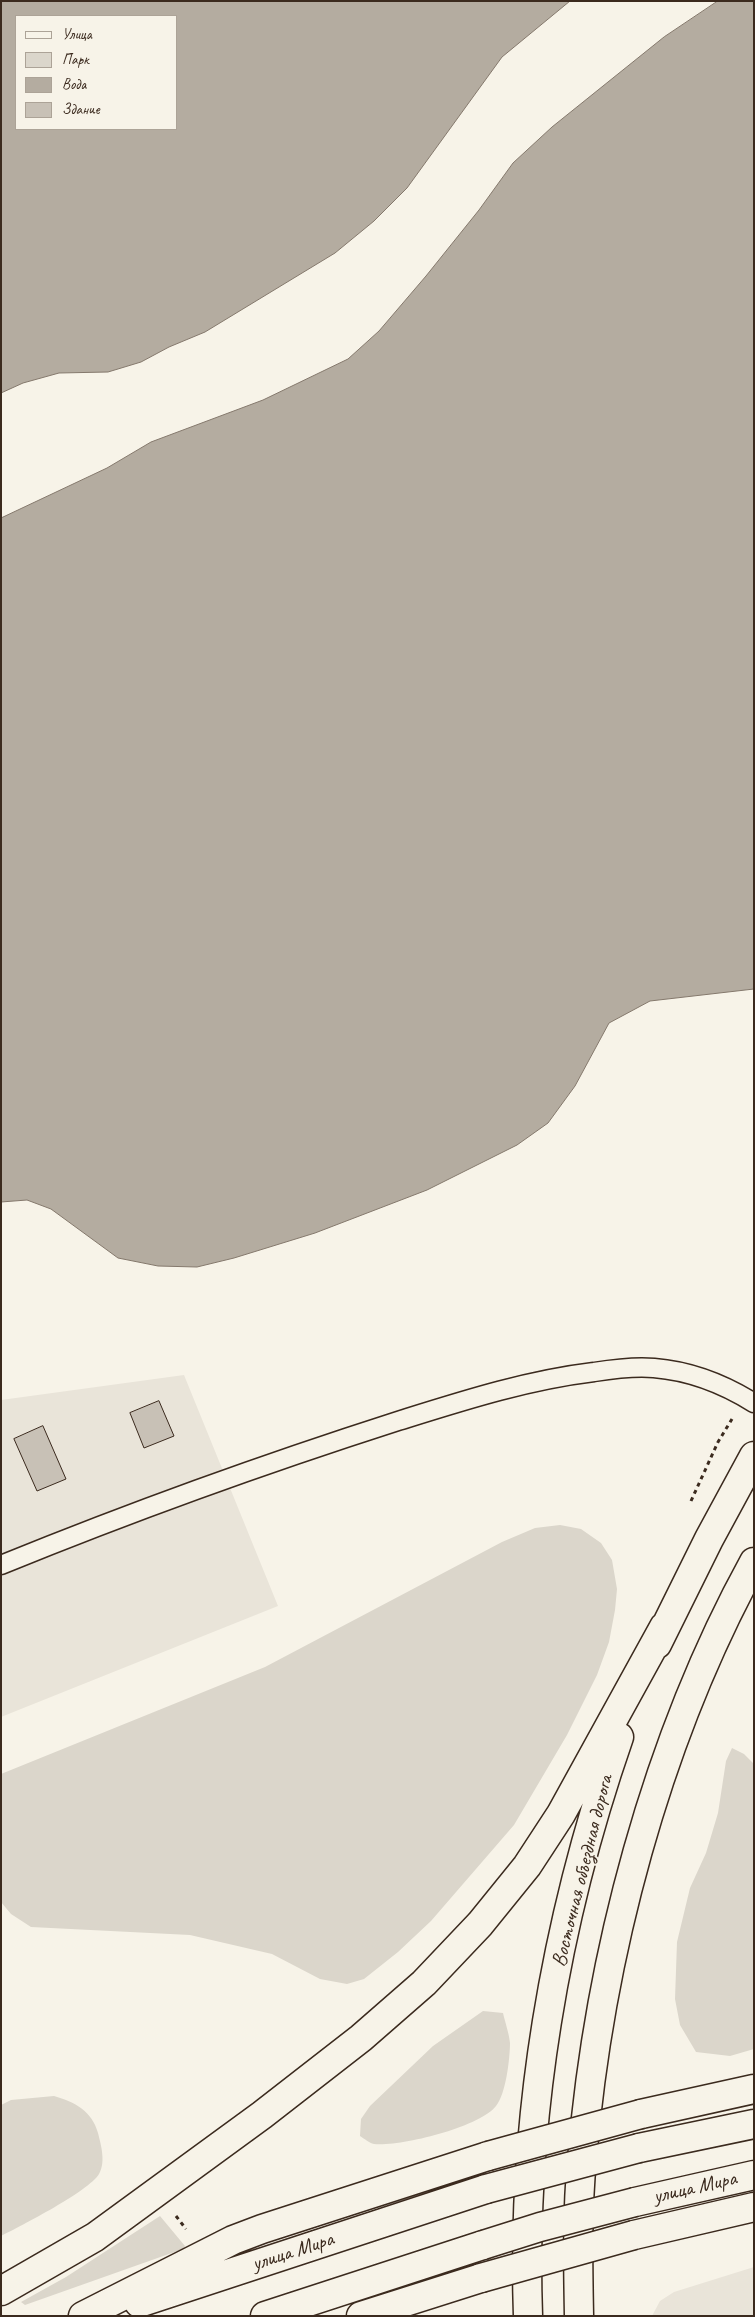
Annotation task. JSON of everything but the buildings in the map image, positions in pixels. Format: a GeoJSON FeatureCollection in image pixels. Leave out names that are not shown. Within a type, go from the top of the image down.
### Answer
{"type":"FeatureCollection","features":[{"type":"Feature","properties":{"kind":"main road","name":"Восточная объездная дорога"},"geometry":{"type":"LineString","coordinates":[[528,2316],[526,2233],[537,2096],[562,1945],[601,1788],[628,1710],[664,1627],[754,1456]]}},
{"type":"Feature","properties":{"kind":"main road"},"geometry":{"type":"LineString","coordinates":[[579,2316],[578,2216],[581,2160],[589,2084],[612,1951],[631,1875],[679,1727],[711,1648],[754,1562]]}},
{"type":"Feature","properties":{"kind":"main road"},"geometry":{"type":"LineString","coordinates":[[1,2290],[95,2237],[269,2109],[360,2038],[424,1982],[480,1924],[526,1866],[565,1806],[664,1627]]}},
{"type":"Feature","properties":{"kind":"main road"},"geometry":{"type":"LineString","coordinates":[[83,2316],[240,2237],[488,2156],[640,2114],[754,2089]]}},
{"type":"Feature","properties":{"kind":"main road","name":"улица Мира"},"geometry":{"type":"LineString","coordinates":[[101,2316],[486,2189],[639,2148],[754,2124]]}},
{"type":"Feature","properties":{"kind":"main road","name":"улица Мира"},"geometry":{"type":"LineString","coordinates":[[265,2316],[540,2227],[636,2202],[754,2175]]}},
{"type":"Feature","properties":{"kind":"main road"},"geometry":{"type":"LineString","coordinates":[[361,2316],[481,2278],[634,2235],[754,2207]]}},
{"type":"Feature","properties":{"kind":"lane"},"geometry":{"type":"LineString","coordinates":[[1,1565],[206,1486],[329,1443],[514,1386],[560,1376],[609,1370],[652,1368],[707,1378],[749,1400]]}},
{"type":"Feature","properties":{"kind":"path"},"geometry":{"type":"LineString","coordinates":[[690,1504],[718,1442],[749,1400]]}},
{"type":"Feature","properties":{"kind":"shaded area"},"geometry":{"type":"Polygon","coordinates":[[[184,1375],[278,1606],[1,1717],[1,1400],[184,1375]]]}},
{"type":"Feature","properties":{"kind":"shaded area"},"geometry":{"type":"Polygon","coordinates":[[[754,2267],[754,2316],[652,2316],[660,2301],[674,2292],[754,2267]]]}},
{"type":"Feature","properties":{"kind":"green space"},"geometry":{"type":"Polygon","coordinates":[[[560,1525],[581,1529],[601,1543],[612,1560],[617,1589],[615,1610],[609,1642],[597,1675],[567,1735],[514,1825],[431,1921],[398,1952],[364,1979],[347,1984],[320,1979],[272,1954],[190,1935],[31,1927],[11,1914],[1,1902],[1,1774],[265,1667],[502,1542],[535,1528],[560,1525]]]}},
{"type":"Feature","properties":{"kind":"green space"},"geometry":{"type":"Polygon","coordinates":[[[732,1748],[744,1754],[754,1764],[754,2049],[730,2056],[696,2052],[680,2025],[675,1999],[677,1942],[690,1888],[706,1853],[718,1813],[726,1761],[732,1748]]]}},
{"type":"Feature","properties":{"kind":"green space"},"geometry":{"type":"Polygon","coordinates":[[[483,2011],[503,2013],[510,2043],[507,2076],[496,2106],[487,2114],[474,2121],[420,2139],[374,2144],[360,2136],[361,2119],[370,2106],[433,2046],[483,2011]]]}},
{"type":"Feature","properties":{"kind":"green space"},"geometry":{"type":"Polygon","coordinates":[[[54,2096],[82,2108],[92,2119],[98,2133],[103,2159],[101,2169],[93,2181],[69,2198],[1,2236],[1,2105],[11,2100],[54,2096]]]}},
{"type":"Feature","properties":{"kind":"green space"},"geometry":{"type":"Polygon","coordinates":[[[160,2216],[185,2246],[183,2249],[25,2305],[21,2302],[66,2277],[160,2216]]]}},
{"type":"Feature","properties":{"kind":"water"},"geometry":{"type":"Polygon","coordinates":[[[1,1],[570,1],[502,57],[407,188],[374,221],[335,253],[205,332],[169,347],[141,362],[108,372],[59,373],[23,383],[1,393],[1,1]]]}},
{"type":"Feature","properties":{"kind":"water"},"geometry":{"type":"Polygon","coordinates":[[[718,1],[754,1],[754,989],[650,1001],[609,1023],[575,1086],[548,1123],[517,1145],[427,1190],[315,1233],[234,1258],[197,1267],[158,1266],[118,1258],[51,1209],[27,1200],[1,1202],[1,518],[107,468],[151,442],[263,400],[348,359],[379,331],[426,276],[479,210],[513,163],[552,127],[664,37],[718,1]]]}}]}
